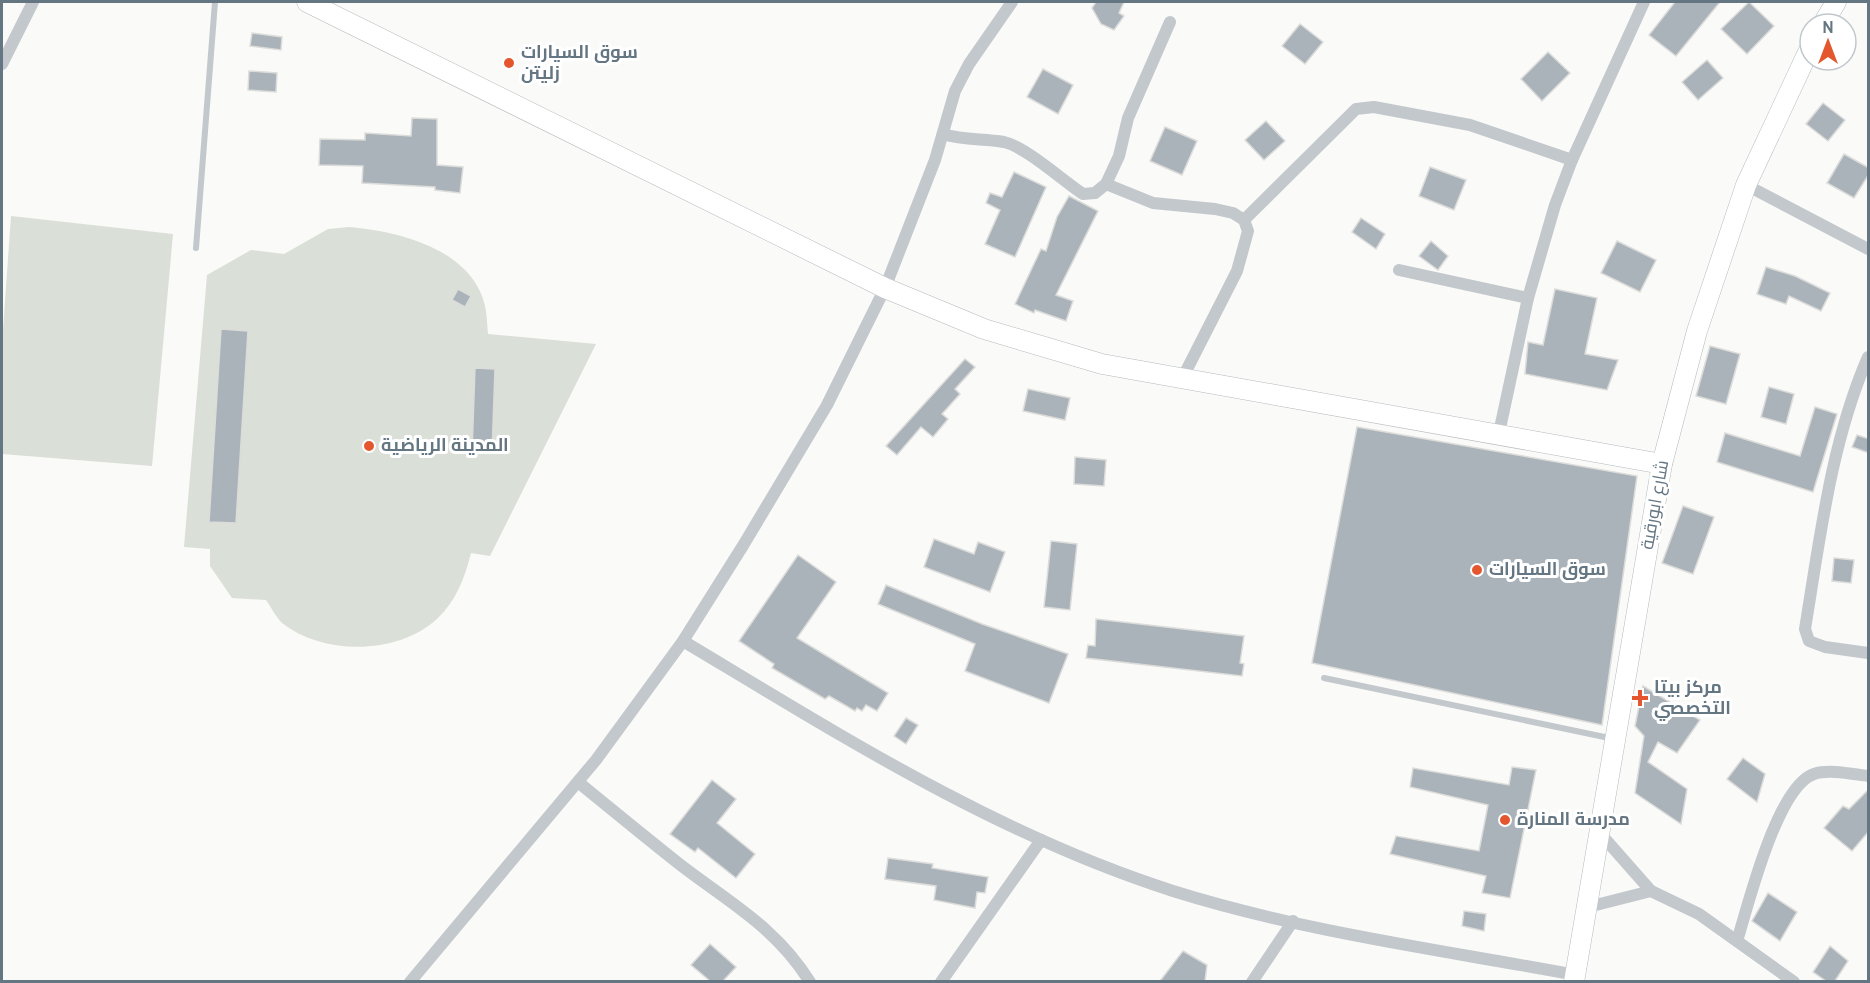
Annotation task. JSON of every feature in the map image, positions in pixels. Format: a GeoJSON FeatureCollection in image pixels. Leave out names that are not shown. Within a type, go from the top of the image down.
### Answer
{"type":"FeatureCollection","features":[{"type":"Feature","properties":{"kind":"main road"},"geometry":{"type":"LineString","coordinates":[[308,2],[885,288],[984,329],[1102,363],[1182,379],[1499,433],[1662,464]]}},
{"type":"Feature","properties":{"kind":"main road","name":"شارع ابورقية"},"geometry":{"type":"LineString","coordinates":[[1575,978],[1662,464],[1697,331],[1746,185],[1799,72]]}},
{"type":"Feature","properties":{"kind":"street"},"geometry":{"type":"LineString","coordinates":[[2,64],[33,2]]}},
{"type":"Feature","properties":{"kind":"street"},"geometry":{"type":"LineString","coordinates":[[410,981],[578,782],[683,641],[827,405],[885,288],[943,135],[955,92],[964,73],[1012,2]]}},
{"type":"Feature","properties":{"kind":"street"},"geometry":{"type":"LineString","coordinates":[[1499,433],[1528,298],[1555,205],[1572,160],[1644,2]]}},
{"type":"Feature","properties":{"kind":"street"},"geometry":{"type":"LineString","coordinates":[[943,135],[964,140],[1004,142],[1021,148],[1083,194],[1095,193],[1106,184],[1119,156],[1131,108],[1170,22]]}},
{"type":"Feature","properties":{"kind":"street"},"geometry":{"type":"LineString","coordinates":[[1244,220],[1356,109],[1374,107],[1470,125],[1572,160]]}},
{"type":"Feature","properties":{"kind":"street"},"geometry":{"type":"LineString","coordinates":[[1106,184],[1153,203],[1215,209],[1233,213],[1244,220],[1248,231],[1236,271],[1182,379]]}},
{"type":"Feature","properties":{"kind":"street"},"geometry":{"type":"LineString","coordinates":[[1746,185],[1869,249]]}},
{"type":"Feature","properties":{"kind":"street"},"geometry":{"type":"LineString","coordinates":[[1399,270],[1528,298]]}},
{"type":"Feature","properties":{"kind":"street"},"geometry":{"type":"LineString","coordinates":[[1869,357],[1854,391],[1828,497],[1805,629],[1809,641],[1824,647],[1869,653]]}},
{"type":"Feature","properties":{"kind":"street"},"geometry":{"type":"LineString","coordinates":[[683,641],[848,741],[984,814],[1041,840],[1173,891],[1293,921],[1575,978]]}},
{"type":"Feature","properties":{"kind":"street"},"geometry":{"type":"LineString","coordinates":[[1737,941],[1762,856],[1786,803],[1801,781],[1815,773],[1869,776]]}},
{"type":"Feature","properties":{"kind":"street"},"geometry":{"type":"LineString","coordinates":[[578,782],[679,863],[770,930],[796,960],[810,981]]}},
{"type":"Feature","properties":{"kind":"street"},"geometry":{"type":"LineString","coordinates":[[1599,832],[1651,891],[1699,914],[1794,981]]}},
{"type":"Feature","properties":{"kind":"street"},"geometry":{"type":"LineString","coordinates":[[941,981],[1041,840]]}},
{"type":"Feature","properties":{"kind":"street"},"geometry":{"type":"LineString","coordinates":[[1588,907],[1651,891]]}},
{"type":"Feature","properties":{"kind":"street"},"geometry":{"type":"LineString","coordinates":[[1252,981],[1293,921]]}},
{"type":"Feature","properties":{"kind":"lane"},"geometry":{"type":"LineString","coordinates":[[196,248],[215,2]]}},
{"type":"Feature","properties":{"kind":"lane"},"geometry":{"type":"LineString","coordinates":[[1324,678],[1615,739]]}},
{"type":"Feature","properties":{"kind":"shaded area"},"geometry":{"type":"Polygon","coordinates":[[[11,216],[173,234],[152,466],[2,454],[2,344],[11,216]]]}},
{"type":"Feature","properties":{"kind":"shaded area","name":"المدينة الرياضية"},"geometry":{"type":"Polygon","coordinates":[[[349,227],[389,233],[410,239],[449,257],[465,270],[477,286],[485,306],[488,334],[596,344],[490,556],[471,553],[463,580],[450,604],[438,618],[422,630],[383,645],[361,647],[340,646],[299,634],[282,623],[266,600],[232,598],[210,566],[210,549],[184,547],[207,275],[251,250],[284,254],[328,229],[349,227]]]}},
{"type":"Feature","properties":{"kind":"building"},"geometry":{"type":"Polygon","coordinates":[[[1096,2],[1124,2],[1119,13],[1124,16],[1114,30],[1101,24],[1092,8],[1096,2]]]}},
{"type":"Feature","properties":{"kind":"building"},"geometry":{"type":"Polygon","coordinates":[[[1675,2],[1720,2],[1676,56],[1649,35],[1675,2]]]}},
{"type":"Feature","properties":{"kind":"building"},"geometry":{"type":"Polygon","coordinates":[[[1749,2],[1774,26],[1747,54],[1721,29],[1749,2]]]}},
{"type":"Feature","properties":{"kind":"building"},"geometry":{"type":"Polygon","coordinates":[[[1300,24],[1323,42],[1305,64],[1282,46],[1300,24]]]}},
{"type":"Feature","properties":{"kind":"building"},"geometry":{"type":"Polygon","coordinates":[[[252,33],[282,37],[281,50],[250,46],[252,33]]]}},
{"type":"Feature","properties":{"kind":"building"},"geometry":{"type":"Polygon","coordinates":[[[1548,52],[1570,73],[1542,101],[1521,79],[1548,52]]]}},
{"type":"Feature","properties":{"kind":"building"},"geometry":{"type":"Polygon","coordinates":[[[1707,60],[1723,78],[1698,100],[1682,82],[1707,60]]]}},
{"type":"Feature","properties":{"kind":"building"},"geometry":{"type":"Polygon","coordinates":[[[1043,69],[1073,85],[1058,114],[1027,97],[1043,69]]]}},
{"type":"Feature","properties":{"kind":"building"},"geometry":{"type":"Polygon","coordinates":[[[249,71],[277,73],[276,92],[248,90],[249,71]]]}},
{"type":"Feature","properties":{"kind":"building"},"geometry":{"type":"Polygon","coordinates":[[[1823,103],[1845,120],[1828,141],[1806,124],[1823,103]]]}},
{"type":"Feature","properties":{"kind":"building"},"geometry":{"type":"Polygon","coordinates":[[[412,118],[437,119],[437,165],[463,167],[460,193],[435,190],[435,187],[362,183],[363,166],[319,165],[320,139],[365,140],[365,133],[411,136],[412,118]]]}},
{"type":"Feature","properties":{"kind":"building"},"geometry":{"type":"Polygon","coordinates":[[[1266,121],[1285,141],[1264,160],[1245,140],[1266,121]]]}},
{"type":"Feature","properties":{"kind":"building"},"geometry":{"type":"Polygon","coordinates":[[[1165,127],[1197,141],[1182,175],[1150,161],[1165,127]]]}},
{"type":"Feature","properties":{"kind":"building"},"geometry":{"type":"Polygon","coordinates":[[[1844,154],[1869,168],[1869,174],[1854,198],[1827,183],[1844,154]]]}},
{"type":"Feature","properties":{"kind":"building"},"geometry":{"type":"Polygon","coordinates":[[[1430,167],[1466,180],[1454,210],[1419,196],[1430,167]]]}},
{"type":"Feature","properties":{"kind":"building"},"geometry":{"type":"Polygon","coordinates":[[[1014,172],[1046,187],[1015,257],[985,244],[1000,210],[986,203],[990,193],[1002,197],[1014,172]]]}},
{"type":"Feature","properties":{"kind":"building"},"geometry":{"type":"Polygon","coordinates":[[[1069,196],[1098,211],[1056,295],[1073,301],[1066,321],[1035,310],[1034,313],[1015,304],[1041,249],[1046,251],[1057,217],[1069,196]]]}},
{"type":"Feature","properties":{"kind":"building"},"geometry":{"type":"Polygon","coordinates":[[[1361,218],[1385,234],[1376,249],[1352,232],[1361,218]]]}},
{"type":"Feature","properties":{"kind":"building"},"geometry":{"type":"Polygon","coordinates":[[[1431,241],[1448,256],[1438,270],[1419,256],[1431,241]]]}},
{"type":"Feature","properties":{"kind":"building"},"geometry":{"type":"Polygon","coordinates":[[[1617,241],[1656,260],[1640,292],[1601,273],[1617,241]]]}},
{"type":"Feature","properties":{"kind":"building"},"geometry":{"type":"Polygon","coordinates":[[[1766,267],[1795,276],[1830,293],[1821,311],[1789,296],[1786,304],[1757,294],[1766,267]]]}},
{"type":"Feature","properties":{"kind":"building"},"geometry":{"type":"Polygon","coordinates":[[[458,289],[471,296],[465,307],[452,300],[458,289]]]}},
{"type":"Feature","properties":{"kind":"building"},"geometry":{"type":"Polygon","coordinates":[[[1555,289],[1597,298],[1585,354],[1618,360],[1607,390],[1525,374],[1528,342],[1543,345],[1555,289]]]}},
{"type":"Feature","properties":{"kind":"building"},"geometry":{"type":"Polygon","coordinates":[[[221,329],[248,331],[236,523],[209,522],[221,329]]]}},
{"type":"Feature","properties":{"kind":"building"},"geometry":{"type":"Polygon","coordinates":[[[1710,346],[1740,354],[1726,404],[1696,396],[1710,346]]]}},
{"type":"Feature","properties":{"kind":"building"},"geometry":{"type":"Polygon","coordinates":[[[965,359],[975,367],[955,389],[960,394],[942,414],[948,419],[933,437],[921,427],[897,455],[886,446],[965,359]]]}},
{"type":"Feature","properties":{"kind":"building"},"geometry":{"type":"Polygon","coordinates":[[[475,368],[495,369],[492,453],[472,452],[475,368]]]}},
{"type":"Feature","properties":{"kind":"building"},"geometry":{"type":"Polygon","coordinates":[[[1769,387],[1794,394],[1786,424],[1761,417],[1769,387]]]}},
{"type":"Feature","properties":{"kind":"building"},"geometry":{"type":"Polygon","coordinates":[[[1028,389],[1070,398],[1065,420],[1023,411],[1028,389]]]}},
{"type":"Feature","properties":{"kind":"building"},"geometry":{"type":"Polygon","coordinates":[[[1815,407],[1837,414],[1813,492],[1717,462],[1725,433],[1800,456],[1815,407]]]}},
{"type":"Feature","properties":{"kind":"building","name":"سوق السيارات"},"geometry":{"type":"Polygon","coordinates":[[[1357,427],[1637,476],[1602,725],[1312,663],[1357,427]]]}},
{"type":"Feature","properties":{"kind":"building"},"geometry":{"type":"Polygon","coordinates":[[[1857,435],[1869,439],[1869,453],[1852,447],[1857,435]]]}},
{"type":"Feature","properties":{"kind":"building"},"geometry":{"type":"Polygon","coordinates":[[[1075,457],[1106,460],[1104,486],[1074,484],[1075,457]]]}},
{"type":"Feature","properties":{"kind":"building"},"geometry":{"type":"Polygon","coordinates":[[[1683,506],[1714,517],[1693,574],[1662,563],[1683,506]]]}},
{"type":"Feature","properties":{"kind":"building"},"geometry":{"type":"Polygon","coordinates":[[[934,539],[974,554],[978,542],[1005,552],[990,592],[924,567],[934,539]]]}},
{"type":"Feature","properties":{"kind":"building"},"geometry":{"type":"Polygon","coordinates":[[[1051,541],[1077,544],[1070,610],[1044,607],[1051,541]]]}},
{"type":"Feature","properties":{"kind":"building"},"geometry":{"type":"Polygon","coordinates":[[[798,555],[836,582],[797,638],[888,693],[877,711],[866,705],[862,711],[857,708],[855,711],[829,696],[825,699],[772,668],[774,664],[739,641],[798,555]]]}},
{"type":"Feature","properties":{"kind":"building"},"geometry":{"type":"Polygon","coordinates":[[[1834,558],[1854,560],[1851,583],[1832,581],[1834,558]]]}},
{"type":"Feature","properties":{"kind":"building"},"geometry":{"type":"Polygon","coordinates":[[[886,585],[982,624],[1068,654],[1049,703],[965,671],[975,644],[878,604],[886,585]]]}},
{"type":"Feature","properties":{"kind":"building"},"geometry":{"type":"Polygon","coordinates":[[[1096,619],[1244,636],[1240,663],[1244,664],[1242,676],[1086,658],[1088,645],[1095,646],[1096,619]]]}},
{"type":"Feature","properties":{"kind":"building"},"geometry":{"type":"Polygon","coordinates":[[[1643,686],[1700,720],[1677,753],[1658,742],[1648,762],[1687,789],[1681,824],[1635,793],[1644,736],[1635,726],[1643,686]]]}},
{"type":"Feature","properties":{"kind":"building"},"geometry":{"type":"Polygon","coordinates":[[[906,718],[918,725],[906,744],[894,736],[906,718]]]}},
{"type":"Feature","properties":{"kind":"building"},"geometry":{"type":"Polygon","coordinates":[[[1743,758],[1765,774],[1757,802],[1727,779],[1743,758]]]}},
{"type":"Feature","properties":{"kind":"building","name":"مدرسة المنارة"},"geometry":{"type":"Polygon","coordinates":[[[1512,767],[1536,770],[1510,898],[1482,893],[1486,876],[1390,854],[1396,836],[1479,851],[1488,805],[1410,787],[1413,768],[1509,785],[1512,767]]]}},
{"type":"Feature","properties":{"kind":"building"},"geometry":{"type":"Polygon","coordinates":[[[712,780],[736,799],[717,823],[755,854],[736,878],[698,848],[695,852],[670,834],[712,780]]]}},
{"type":"Feature","properties":{"kind":"building"},"geometry":{"type":"Polygon","coordinates":[[[1869,789],[1869,831],[1852,851],[1824,828],[1843,806],[1849,809],[1869,789]]]}},
{"type":"Feature","properties":{"kind":"building"},"geometry":{"type":"Polygon","coordinates":[[[888,858],[933,864],[932,868],[988,877],[985,893],[977,892],[975,908],[934,900],[936,886],[885,879],[888,858]]]}},
{"type":"Feature","properties":{"kind":"building"},"geometry":{"type":"Polygon","coordinates":[[[1768,893],[1797,912],[1780,941],[1752,921],[1768,893]]]}},
{"type":"Feature","properties":{"kind":"building"},"geometry":{"type":"Polygon","coordinates":[[[1464,911],[1486,914],[1484,931],[1462,926],[1464,911]]]}},
{"type":"Feature","properties":{"kind":"building"},"geometry":{"type":"Polygon","coordinates":[[[710,944],[736,967],[723,981],[710,981],[691,965],[710,944]]]}},
{"type":"Feature","properties":{"kind":"building"},"geometry":{"type":"Polygon","coordinates":[[[1830,946],[1848,961],[1835,981],[1826,981],[1813,972],[1830,946]]]}},
{"type":"Feature","properties":{"kind":"building"},"geometry":{"type":"Polygon","coordinates":[[[1183,951],[1207,965],[1205,981],[1160,981],[1183,951]]]}},
{"type":"Feature","properties":{"kind":"place","name":"سوق السيارات زليتن"},"geometry":{"type":"Point","coordinates":[509,63]}},
{"type":"Feature","properties":{"kind":"place","name":"المدينة الرياضية"},"geometry":{"type":"Point","coordinates":[369,446]}},
{"type":"Feature","properties":{"kind":"place","name":"سوق السيارات"},"geometry":{"type":"Point","coordinates":[1477,570]}},
{"type":"Feature","properties":{"kind":"place","name":"مركز بيتا التخصصي"},"geometry":{"type":"Point","coordinates":[1640,698]}},
{"type":"Feature","properties":{"kind":"place","name":"مدرسة المنارة"},"geometry":{"type":"Point","coordinates":[1505,820]}}]}
